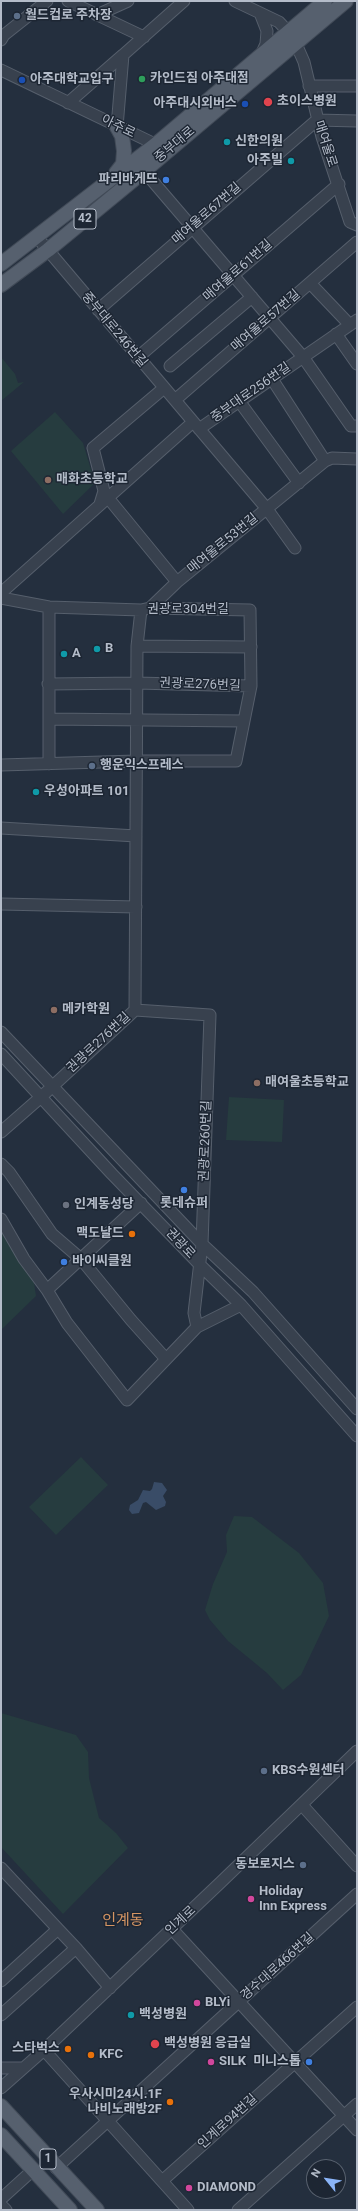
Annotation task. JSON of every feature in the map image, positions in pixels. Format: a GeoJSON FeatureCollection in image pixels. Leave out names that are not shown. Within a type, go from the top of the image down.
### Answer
{"type":"FeatureCollection","features":[{"type":"Feature","properties":{"kind":"main road","name":"중부대로"},"geometry":{"type":"LineString","coordinates":[[1,264],[36,236],[112,180],[162,148],[292,37],[325,1]]}},
{"type":"Feature","properties":{"kind":"main road","name":"중부대로"},"geometry":{"type":"LineString","coordinates":[[1,285],[48,250],[144,171],[162,148],[262,53],[292,37],[346,1]]}},
{"type":"Feature","properties":{"kind":"main road"},"geometry":{"type":"LineString","coordinates":[[112,180],[123,164],[123,144],[117,127]]}},
{"type":"Feature","properties":{"kind":"main road","name":"1"},"geometry":{"type":"LineString","coordinates":[[1,2106],[56,2168],[97,2210]]}},
{"type":"Feature","properties":{"kind":"main road","name":"1"},"geometry":{"type":"LineString","coordinates":[[1,2135],[70,2210]]}},
{"type":"Feature","properties":{"kind":"street"},"geometry":{"type":"LineString","coordinates":[[2,36],[47,1]]}},
{"type":"Feature","properties":{"kind":"street"},"geometry":{"type":"LineString","coordinates":[[97,15],[128,1]]}},
{"type":"Feature","properties":{"kind":"street"},"geometry":{"type":"LineString","coordinates":[[68,103],[184,1]]}},
{"type":"Feature","properties":{"kind":"street"},"geometry":{"type":"LineString","coordinates":[[236,1],[279,22],[292,37]]}},
{"type":"Feature","properties":{"kind":"street"},"geometry":{"type":"LineString","coordinates":[[73,2],[144,37]]}},
{"type":"Feature","properties":{"kind":"street"},"geometry":{"type":"LineString","coordinates":[[260,13],[267,31],[266,44],[262,53]]}},
{"type":"Feature","properties":{"kind":"street","name":"매여울로"},"geometry":{"type":"LineString","coordinates":[[292,37],[304,62],[317,120],[339,184],[350,222],[357,225]]}},
{"type":"Feature","properties":{"kind":"street"},"geometry":{"type":"LineString","coordinates":[[117,127],[123,55]]}},
{"type":"Feature","properties":{"kind":"street","name":"아주로"},"geometry":{"type":"LineString","coordinates":[[1,70],[162,148]]}},
{"type":"Feature","properties":{"kind":"street"},"geometry":{"type":"LineString","coordinates":[[309,86],[357,86]]}},
{"type":"Feature","properties":{"kind":"street"},"geometry":{"type":"LineString","coordinates":[[317,120],[357,121]]}},
{"type":"Feature","properties":{"kind":"street","name":"매여울로67번길"},"geometry":{"type":"LineString","coordinates":[[98,310],[317,120]]}},
{"type":"Feature","properties":{"kind":"street","name":"중부대로256번길"},"geometry":{"type":"LineString","coordinates":[[144,171],[303,357],[351,426],[357,426]]}},
{"type":"Feature","properties":{"kind":"street","name":"매여울로61번길"},"geometry":{"type":"LineString","coordinates":[[138,358],[339,184]]}},
{"type":"Feature","properties":{"kind":"street","name":"중부대로246번길"},"geometry":{"type":"LineString","coordinates":[[36,236],[267,509],[295,548]]}},
{"type":"Feature","properties":{"kind":"street","name":"매여울로57번길"},"geometry":{"type":"LineString","coordinates":[[175,400],[357,242]]}},
{"type":"Feature","properties":{"kind":"street","name":"중부대로256번길"},"geometry":{"type":"LineString","coordinates":[[196,426],[239,401],[353,322],[310,283]]}},
{"type":"Feature","properties":{"kind":"street"},"geometry":{"type":"LineString","coordinates":[[170,366],[252,297]]}},
{"type":"Feature","properties":{"kind":"street"},"geometry":{"type":"LineString","coordinates":[[336,334],[357,364]]}},
{"type":"Feature","properties":{"kind":"street"},"geometry":{"type":"LineString","coordinates":[[272,379],[325,461],[332,458],[357,459]]}},
{"type":"Feature","properties":{"kind":"street"},"geometry":{"type":"LineString","coordinates":[[164,388],[93,448],[104,491],[104,501],[177,582]]}},
{"type":"Feature","properties":{"kind":"street"},"geometry":{"type":"LineString","coordinates":[[239,401],[299,483]]}},
{"type":"Feature","properties":{"kind":"street"},"geometry":{"type":"LineString","coordinates":[[1,593],[104,501],[196,426]]}},
{"type":"Feature","properties":{"kind":"street","name":"매여울로53번길"},"geometry":{"type":"LineString","coordinates":[[146,609],[325,461]]}},
{"type":"Feature","properties":{"kind":"street","name":"권광로304번길"},"geometry":{"type":"LineString","coordinates":[[1,598],[49,607],[250,610],[251,686]]}},
{"type":"Feature","properties":{"kind":"street"},"geometry":{"type":"LineString","coordinates":[[49,607],[49,764]]}},
{"type":"Feature","properties":{"kind":"street","name":"권광로276번길"},"geometry":{"type":"LineString","coordinates":[[1,1132],[135,1010],[137,646],[146,609]]}},
{"type":"Feature","properties":{"kind":"street"},"geometry":{"type":"LineString","coordinates":[[137,646],[251,647]]}},
{"type":"Feature","properties":{"kind":"street","name":"권광로276번길"},"geometry":{"type":"LineString","coordinates":[[1,765],[136,761],[236,761],[251,686],[137,683],[48,684]]}},
{"type":"Feature","properties":{"kind":"street"},"geometry":{"type":"LineString","coordinates":[[49,718],[243,721]]}},
{"type":"Feature","properties":{"kind":"street"},"geometry":{"type":"LineString","coordinates":[[1,828],[136,836]]}},
{"type":"Feature","properties":{"kind":"street"},"geometry":{"type":"LineString","coordinates":[[1,904],[136,907]]}},
{"type":"Feature","properties":{"kind":"street","name":"권광로260번길"},"geometry":{"type":"LineString","coordinates":[[135,1010],[210,1015],[201,1266],[196,1288],[194,1313],[197,1327]]}},
{"type":"Feature","properties":{"kind":"street","name":"권광로"},"geometry":{"type":"LineString","coordinates":[[1,1032],[202,1244],[253,1292],[357,1409]]}},
{"type":"Feature","properties":{"kind":"street","name":"권광로"},"geometry":{"type":"LineString","coordinates":[[1,1054],[201,1266],[241,1305],[357,1436]]}},
{"type":"Feature","properties":{"kind":"street"},"geometry":{"type":"LineString","coordinates":[[1,1164],[9,1172],[52,1234],[81,1258],[131,1320],[166,1359]]}},
{"type":"Feature","properties":{"kind":"street"},"geometry":{"type":"LineString","coordinates":[[47,1290],[141,1203]]}},
{"type":"Feature","properties":{"kind":"street"},"geometry":{"type":"LineString","coordinates":[[1,1218],[24,1259],[47,1290],[67,1323],[127,1400],[197,1327],[241,1305]]}},
{"type":"Feature","properties":{"kind":"street","name":"인계로"},"geometry":{"type":"LineString","coordinates":[[1,2088],[110,1988],[302,1805],[357,1750]]}},
{"type":"Feature","properties":{"kind":"street"},"geometry":{"type":"LineString","coordinates":[[302,1805],[357,1866]]}},
{"type":"Feature","properties":{"kind":"street"},"geometry":{"type":"LineString","coordinates":[[1,1868],[76,1948],[110,1988]]}},
{"type":"Feature","properties":{"kind":"street","name":"경수대로466번길"},"geometry":{"type":"LineString","coordinates":[[56,2168],[357,1894]]}},
{"type":"Feature","properties":{"kind":"street"},"geometry":{"type":"LineString","coordinates":[[172,1929],[357,2130]]}},
{"type":"Feature","properties":{"kind":"street"},"geometry":{"type":"LineString","coordinates":[[1,1981],[58,1930]]}},
{"type":"Feature","properties":{"kind":"street"},"geometry":{"type":"LineString","coordinates":[[1,2015],[76,1948]]}},
{"type":"Feature","properties":{"kind":"street","name":"인계로94번길"},"geometry":{"type":"LineString","coordinates":[[162,2181],[357,2007]]}},
{"type":"Feature","properties":{"kind":"street"},"geometry":{"type":"LineString","coordinates":[[44,2050],[188,2210]]}},
{"type":"Feature","properties":{"kind":"street"},"geometry":{"type":"LineString","coordinates":[[1,2068],[23,2068]]}},
{"type":"Feature","properties":{"kind":"street"},"geometry":{"type":"LineString","coordinates":[[238,2210],[357,2104]]}},
{"type":"Feature","properties":{"kind":"street"},"geometry":{"type":"LineString","coordinates":[[1,2199],[33,2170]]}},
{"type":"Feature","properties":{"kind":"street"},"geometry":{"type":"LineString","coordinates":[[1,2205],[6,2210]]}},
{"type":"Feature","properties":{"kind":"green space"},"geometry":{"type":"Polygon","coordinates":[[[1,357],[15,374],[18,383],[24,382],[1,401],[1,357]]]}},
{"type":"Feature","properties":{"kind":"green space"},"geometry":{"type":"Polygon","coordinates":[[[55,412],[83,443],[95,483],[63,514],[11,451],[55,412]]]}},
{"type":"Feature","properties":{"kind":"green space"},"geometry":{"type":"Polygon","coordinates":[[[229,1097],[284,1100],[282,1142],[226,1140],[229,1097]]]}},
{"type":"Feature","properties":{"kind":"green space"},"geometry":{"type":"Polygon","coordinates":[[[1,1229],[34,1283],[36,1296],[1,1330],[1,1229]]]}},
{"type":"Feature","properties":{"kind":"green space"},"geometry":{"type":"Polygon","coordinates":[[[81,1457],[108,1485],[56,1535],[29,1507],[81,1457]]]}},
{"type":"Feature","properties":{"kind":"green space"},"geometry":{"type":"Polygon","coordinates":[[[234,1516],[252,1517],[299,1553],[323,1583],[329,1616],[301,1675],[283,1690],[267,1673],[228,1641],[210,1620],[205,1610],[213,1584],[227,1552],[226,1535],[234,1516]]]}},
{"type":"Feature","properties":{"kind":"green space"},"geometry":{"type":"Polygon","coordinates":[[[1,1713],[76,1735],[88,1752],[89,1778],[99,1818],[116,1833],[128,1848],[63,1914],[1,1847],[1,1713]]]}},
{"type":"Feature","properties":{"kind":"water"},"geometry":{"type":"Polygon","coordinates":[[[154,1482],[162,1483],[167,1490],[163,1496],[166,1502],[165,1506],[156,1510],[146,1502],[143,1503],[139,1513],[132,1514],[129,1510],[130,1505],[138,1500],[143,1490],[150,1491],[154,1482]]]}},
{"type":"Feature","properties":{"kind":"place","name":"월드컵로 주차장"},"geometry":{"type":"Point","coordinates":[17,16]}},
{"type":"Feature","properties":{"kind":"place","name":"카인드짐 아주대점"},"geometry":{"type":"Point","coordinates":[142,79]}},
{"type":"Feature","properties":{"kind":"place","name":"아주대학교입구"},"geometry":{"type":"Point","coordinates":[22,80]}},
{"type":"Feature","properties":{"kind":"place","name":"초이스병원"},"geometry":{"type":"Point","coordinates":[268,102]}},
{"type":"Feature","properties":{"kind":"place","name":"아주대시외버스"},"geometry":{"type":"Point","coordinates":[245,104]}},
{"type":"Feature","properties":{"kind":"place","name":"신한의원"},"geometry":{"type":"Point","coordinates":[227,142]}},
{"type":"Feature","properties":{"kind":"place","name":"아주빌"},"geometry":{"type":"Point","coordinates":[291,161]}},
{"type":"Feature","properties":{"kind":"place","name":"파리바게뜨"},"geometry":{"type":"Point","coordinates":[166,180]}},
{"type":"Feature","properties":{"kind":"place","name":"매화초등학교"},"geometry":{"type":"Point","coordinates":[48,480]}},
{"type":"Feature","properties":{"kind":"place","name":"B"},"geometry":{"type":"Point","coordinates":[97,649]}},
{"type":"Feature","properties":{"kind":"place","name":"A"},"geometry":{"type":"Point","coordinates":[64,654]}},
{"type":"Feature","properties":{"kind":"place","name":"행운익스프레스"},"geometry":{"type":"Point","coordinates":[92,766]}},
{"type":"Feature","properties":{"kind":"place","name":"우성아파트 101"},"geometry":{"type":"Point","coordinates":[36,792]}},
{"type":"Feature","properties":{"kind":"place","name":"메카학원"},"geometry":{"type":"Point","coordinates":[54,1010]}},
{"type":"Feature","properties":{"kind":"place","name":"매여울초등학교"},"geometry":{"type":"Point","coordinates":[257,1083]}},
{"type":"Feature","properties":{"kind":"place","name":"롯데슈퍼"},"geometry":{"type":"Point","coordinates":[184,1190]}},
{"type":"Feature","properties":{"kind":"place","name":"인계동성당"},"geometry":{"type":"Point","coordinates":[66,1205]}},
{"type":"Feature","properties":{"kind":"place","name":"맥도날드"},"geometry":{"type":"Point","coordinates":[132,1234]}},
{"type":"Feature","properties":{"kind":"place","name":"바이씨클원"},"geometry":{"type":"Point","coordinates":[64,1262]}},
{"type":"Feature","properties":{"kind":"place","name":"KBS수원센터"},"geometry":{"type":"Point","coordinates":[264,1771]}},
{"type":"Feature","properties":{"kind":"place","name":"동보로지스"},"geometry":{"type":"Point","coordinates":[303,1865]}},
{"type":"Feature","properties":{"kind":"place","name":"Holiday Inn Express"},"geometry":{"type":"Point","coordinates":[251,1899]}},
{"type":"Feature","properties":{"kind":"place","name":"BLYi"},"geometry":{"type":"Point","coordinates":[197,2003]}},
{"type":"Feature","properties":{"kind":"place","name":"백성병원"},"geometry":{"type":"Point","coordinates":[131,2015]}},
{"type":"Feature","properties":{"kind":"place","name":"백성병원 응급실"},"geometry":{"type":"Point","coordinates":[155,2044]}},
{"type":"Feature","properties":{"kind":"place","name":"스타벅스"},"geometry":{"type":"Point","coordinates":[68,2049]}},
{"type":"Feature","properties":{"kind":"place","name":"KFC"},"geometry":{"type":"Point","coordinates":[91,2055]}},
{"type":"Feature","properties":{"kind":"place","name":"SILK"},"geometry":{"type":"Point","coordinates":[211,2062]}},
{"type":"Feature","properties":{"kind":"place","name":"미니스톱"},"geometry":{"type":"Point","coordinates":[309,2062]}},
{"type":"Feature","properties":{"kind":"place","name":"우사시미24시.1F 나비노래방2F"},"geometry":{"type":"Point","coordinates":[170,2102]}},
{"type":"Feature","properties":{"kind":"place","name":"DIAMOND"},"geometry":{"type":"Point","coordinates":[189,2188]}},
{"type":"Feature","properties":{"kind":"district","name":"인계동"},"geometry":{"type":"Point","coordinates":[123,1921]}}]}
